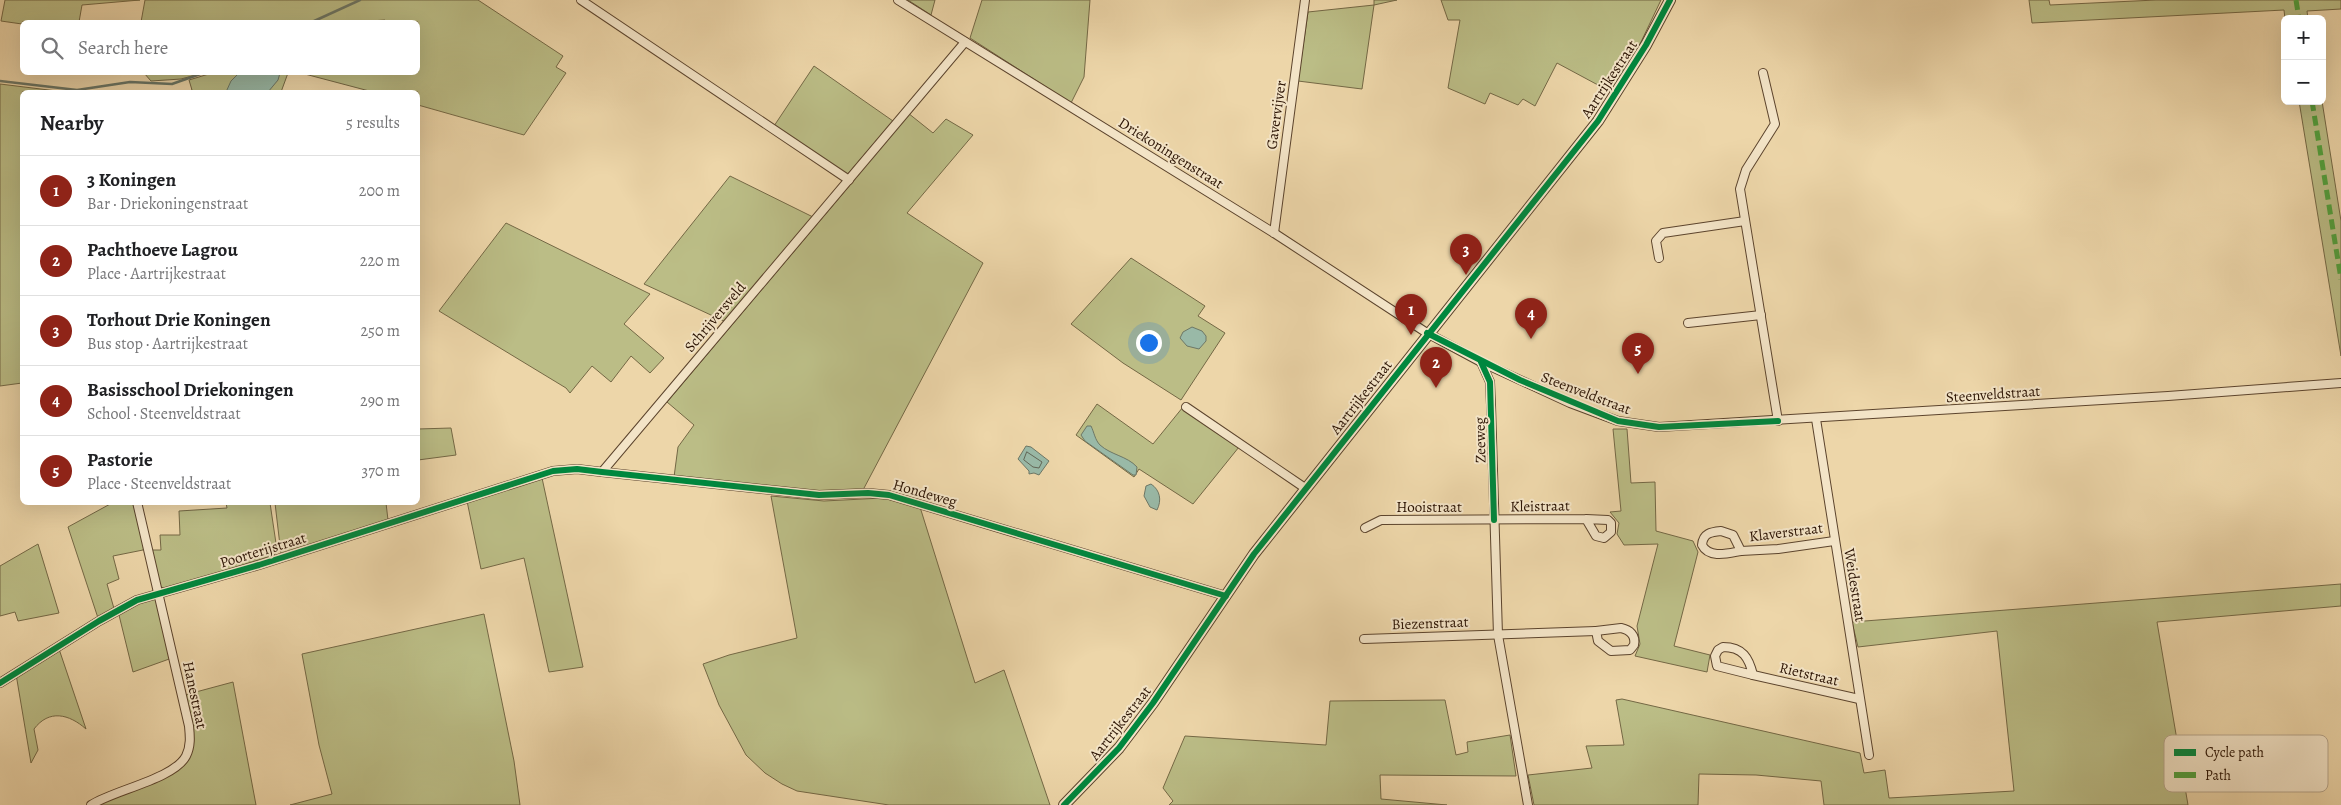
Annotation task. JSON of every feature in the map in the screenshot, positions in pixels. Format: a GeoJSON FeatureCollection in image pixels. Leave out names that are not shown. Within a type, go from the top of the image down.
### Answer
{"type":"FeatureCollection","features":[{"type":"Feature","properties":{"kind":"street"},"geometry":{"type":"LineString","coordinates":[[581,0],[850,180]]}},
{"type":"Feature","properties":{"kind":"street","name":"Driekoningenstraat"},"geometry":{"type":"LineString","coordinates":[[898,0],[1274,233],[1427,333]]}},
{"type":"Feature","properties":{"kind":"street","name":"Gavervijver"},"geometry":{"type":"LineString","coordinates":[[1274,233],[1305,0]]}},
{"type":"Feature","properties":{"kind":"street","name":"Aartrijkestraat"},"geometry":{"type":"LineString","coordinates":[[1064,805],[1119,748],[1254,554],[1427,333],[1598,121],[1646,45],[1670,0]]}},
{"type":"Feature","properties":{"kind":"street","name":"Schrijversveld"},"geometry":{"type":"LineString","coordinates":[[602,472],[965,42]]}},
{"type":"Feature","properties":{"kind":"street"},"geometry":{"type":"LineString","coordinates":[[1762,73],[1775,124],[1746,170],[1740,188],[1778,421]]}},
{"type":"Feature","properties":{"kind":"street"},"geometry":{"type":"LineString","coordinates":[[1659,258],[1656,241],[1663,233],[1745,221]]}},
{"type":"Feature","properties":{"kind":"street"},"geometry":{"type":"LineString","coordinates":[[1688,323],[1761,315]]}},
{"type":"Feature","properties":{"kind":"street","name":"Steenveldstraat"},"geometry":{"type":"LineString","coordinates":[[1427,333],[1480,362],[1570,403],[1628,423],[1659,427],[1816,419],[2341,383]]}},
{"type":"Feature","properties":{"kind":"street","name":"Zeeweg"},"geometry":{"type":"LineString","coordinates":[[1480,362],[1490,382],[1498,635],[1528,805]]}},
{"type":"Feature","properties":{"kind":"street"},"geometry":{"type":"LineString","coordinates":[[1186,407],[1306,488]]}},
{"type":"Feature","properties":{"kind":"street","name":"Weidestraat"},"geometry":{"type":"LineString","coordinates":[[1816,419],[1869,755]]}},
{"type":"Feature","properties":{"kind":"street","name":"Hondeweg"},"geometry":{"type":"LineString","coordinates":[[548,473],[578,469],[818,495],[868,493],[889,495],[1226,596]]}},
{"type":"Feature","properties":{"kind":"street","name":"Poorterijstraat"},"geometry":{"type":"LineString","coordinates":[[0,683],[99,621],[137,600],[258,565],[548,473]]}},
{"type":"Feature","properties":{"kind":"street"},"geometry":{"type":"LineString","coordinates":[[138,505],[157,594]]}},
{"type":"Feature","properties":{"kind":"street","name":"Kleistraat"},"geometry":{"type":"LineString","coordinates":[[1494,520],[1586,519]]}},
{"type":"Feature","properties":{"kind":"street","name":"Hooistraat"},"geometry":{"type":"LineString","coordinates":[[1365,528],[1381,520],[1494,520]]}},
{"type":"Feature","properties":{"kind":"street","name":"Klaverstraat"},"geometry":{"type":"LineString","coordinates":[[1742,551],[1737,540],[1728,532],[1710,532],[1703,540],[1702,545],[1708,552],[1742,551],[1778,549],[1834,541]]}},
{"type":"Feature","properties":{"kind":"street","name":"Hanestraat"},"geometry":{"type":"LineString","coordinates":[[91,805],[168,772],[186,758],[190,746],[188,726],[157,594]]}},
{"type":"Feature","properties":{"kind":"street","name":"Biezenstraat"},"geometry":{"type":"LineString","coordinates":[[1364,639],[1498,635],[1596,630],[1626,629],[1633,635],[1634,645],[1630,650],[1624,652],[1606,649],[1598,641],[1596,630]]}},
{"type":"Feature","properties":{"kind":"street","name":"Rietstraat"},"geometry":{"type":"LineString","coordinates":[[1753,675],[1750,660],[1746,655],[1730,647],[1723,647],[1718,650],[1715,656],[1718,666],[1753,675],[1859,699]]}},
{"type":"Feature","properties":{"kind":"green space"},"geometry":{"type":"Polygon","coordinates":[[[5,0],[140,0],[82,5],[79,20],[20,20],[20,24],[1,21],[5,0]]]}},
{"type":"Feature","properties":{"kind":"green space"},"geometry":{"type":"Polygon","coordinates":[[[145,0],[478,0],[563,56],[556,67],[566,73],[524,135],[420,106],[420,90],[365,90],[309,75],[420,75],[420,20],[141,20],[145,0]]]}},
{"type":"Feature","properties":{"kind":"green space"},"geometry":{"type":"Polygon","coordinates":[[[908,0],[935,0],[931,15],[908,0]]]}},
{"type":"Feature","properties":{"kind":"green space"},"geometry":{"type":"Polygon","coordinates":[[[982,0],[1090,0],[1084,77],[1071,103],[970,38],[982,0]]]}},
{"type":"Feature","properties":{"kind":"green space"},"geometry":{"type":"Polygon","coordinates":[[[1374,0],[1397,0],[1374,5],[1374,0]]]}},
{"type":"Feature","properties":{"kind":"green space"},"geometry":{"type":"Polygon","coordinates":[[[1441,0],[1661,0],[1630,65],[1611,92],[1557,63],[1535,106],[1523,99],[1518,105],[1490,93],[1485,104],[1448,88],[1460,20],[1448,20],[1441,0]]]}},
{"type":"Feature","properties":{"kind":"green space"},"geometry":{"type":"Polygon","coordinates":[[[2029,0],[2049,0],[2050,5],[2156,0],[2341,0],[2341,9],[2307,11],[2308,15],[2285,15],[2284,10],[2032,23],[2029,0]]]}},
{"type":"Feature","properties":{"kind":"green space"},"geometry":{"type":"Polygon","coordinates":[[[1374,5],[1362,89],[1298,81],[1308,12],[1374,5]]]}},
{"type":"Feature","properties":{"kind":"green space"},"geometry":{"type":"Polygon","coordinates":[[[814,66],[893,121],[846,176],[774,126],[814,66]]]}},
{"type":"Feature","properties":{"kind":"green space"},"geometry":{"type":"Polygon","coordinates":[[[146,75],[196,75],[181,79],[151,81],[146,75]]]}},
{"type":"Feature","properties":{"kind":"green space"},"geometry":{"type":"Polygon","coordinates":[[[205,75],[287,75],[282,90],[192,90],[189,80],[205,75]]]}},
{"type":"Feature","properties":{"kind":"green space"},"geometry":{"type":"Polygon","coordinates":[[[0,84],[49,90],[20,90],[20,383],[0,386],[0,84]]]}},
{"type":"Feature","properties":{"kind":"green space"},"geometry":{"type":"Polygon","coordinates":[[[2300,105],[2323,105],[2341,221],[2341,356],[2300,105]]]}},
{"type":"Feature","properties":{"kind":"green space"},"geometry":{"type":"Polygon","coordinates":[[[908,113],[933,133],[946,119],[973,135],[907,213],[983,263],[863,490],[833,493],[674,477],[678,447],[694,425],[667,402],[855,179],[908,113]]]}},
{"type":"Feature","properties":{"kind":"green space"},"geometry":{"type":"Polygon","coordinates":[[[730,176],[813,217],[726,322],[644,284],[730,176]]]}},
{"type":"Feature","properties":{"kind":"green space"},"geometry":{"type":"Polygon","coordinates":[[[506,223],[650,294],[624,324],[664,358],[650,373],[631,356],[611,382],[592,366],[570,393],[566,388],[439,311],[506,223]]]}},
{"type":"Feature","properties":{"kind":"green space"},"geometry":{"type":"Polygon","coordinates":[[[1131,258],[1205,306],[1198,316],[1225,333],[1181,400],[1123,363],[1071,324],[1131,258]]]}},
{"type":"Feature","properties":{"kind":"green space"},"geometry":{"type":"Polygon","coordinates":[[[1097,404],[1153,444],[1183,407],[1239,447],[1193,504],[1139,469],[1134,477],[1076,435],[1097,404]]]}},
{"type":"Feature","properties":{"kind":"green space"},"geometry":{"type":"Polygon","coordinates":[[[451,428],[456,455],[420,460],[420,429],[451,428]]]}},
{"type":"Feature","properties":{"kind":"green space"},"geometry":{"type":"Polygon","coordinates":[[[1613,429],[1627,429],[1631,483],[1655,482],[1656,531],[1693,541],[1698,552],[1674,646],[1710,655],[1707,672],[1635,656],[1640,644],[1637,626],[1658,544],[1624,545],[1617,534],[1619,523],[1610,512],[1621,511],[1613,429]]]}},
{"type":"Feature","properties":{"kind":"green space"},"geometry":{"type":"Polygon","coordinates":[[[542,478],[583,667],[549,672],[524,558],[481,569],[467,501],[542,478]]]}},
{"type":"Feature","properties":{"kind":"green space"},"geometry":{"type":"Polygon","coordinates":[[[771,496],[824,501],[883,498],[920,507],[975,683],[1004,670],[1050,805],[889,805],[797,791],[765,773],[746,755],[719,705],[703,664],[729,655],[797,638],[771,496]]]}},
{"type":"Feature","properties":{"kind":"green space"},"geometry":{"type":"Polygon","coordinates":[[[108,505],[135,505],[145,546],[143,550],[113,556],[119,579],[107,584],[115,612],[99,621],[68,527],[108,505]]]}},
{"type":"Feature","properties":{"kind":"green space"},"geometry":{"type":"Polygon","coordinates":[[[226,505],[270,505],[277,550],[274,555],[166,589],[159,586],[150,550],[161,550],[160,535],[180,535],[179,511],[227,508],[226,505]]]}},
{"type":"Feature","properties":{"kind":"green space"},"geometry":{"type":"Polygon","coordinates":[[[275,505],[386,505],[388,520],[281,554],[275,505]]]}},
{"type":"Feature","properties":{"kind":"green space"},"geometry":{"type":"Polygon","coordinates":[[[38,544],[59,613],[18,621],[15,612],[0,616],[0,566],[38,544]]]}},
{"type":"Feature","properties":{"kind":"green space"},"geometry":{"type":"Polygon","coordinates":[[[2341,584],[2341,606],[2157,622],[2176,735],[2164,735],[2164,792],[2186,792],[2188,805],[1824,805],[1821,781],[1756,775],[1699,774],[1698,805],[1534,805],[1528,775],[1592,768],[1586,746],[1624,745],[1616,700],[1622,699],[1860,753],[1864,773],[1885,770],[1889,798],[2014,791],[1997,631],[1858,647],[1852,622],[2341,584]]]}},
{"type":"Feature","properties":{"kind":"green space"},"geometry":{"type":"Polygon","coordinates":[[[157,594],[172,658],[133,672],[118,611],[157,594]]]}},
{"type":"Feature","properties":{"kind":"green space"},"geometry":{"type":"Polygon","coordinates":[[[484,614],[514,761],[520,805],[290,805],[332,794],[319,745],[302,654],[484,614]]]}},
{"type":"Feature","properties":{"kind":"green space"},"geometry":{"type":"Polygon","coordinates":[[[58,646],[86,729],[66,717],[53,716],[46,718],[34,729],[38,750],[31,763],[16,674],[58,646]]]}},
{"type":"Feature","properties":{"kind":"green space"},"geometry":{"type":"Polygon","coordinates":[[[233,682],[256,805],[91,805],[167,772],[190,746],[181,696],[233,682]]]}},
{"type":"Feature","properties":{"kind":"green space"},"geometry":{"type":"Polygon","coordinates":[[[1445,700],[1456,755],[1468,752],[1467,742],[1510,735],[1516,776],[1380,775],[1381,799],[1447,805],[1169,805],[1173,801],[1163,788],[1185,736],[1326,745],[1330,701],[1445,700]]]}},
{"type":"Feature","properties":{"kind":"water"},"geometry":{"type":"Polygon","coordinates":[[[237,75],[279,75],[278,80],[270,90],[227,90],[231,81],[237,75]]]}},
{"type":"Feature","properties":{"kind":"water"},"geometry":{"type":"Polygon","coordinates":[[[1192,327],[1202,331],[1206,336],[1206,341],[1199,349],[1187,346],[1180,338],[1183,332],[1192,327]]]}},
{"type":"Feature","properties":{"kind":"water"},"geometry":{"type":"Polygon","coordinates":[[[1087,426],[1091,426],[1100,445],[1129,460],[1137,467],[1136,475],[1133,475],[1085,441],[1081,435],[1087,426]]]}},
{"type":"Feature","properties":{"kind":"water"},"geometry":{"type":"Polygon","coordinates":[[[1026,446],[1031,447],[1049,461],[1039,475],[1029,474],[1029,471],[1018,459],[1026,446]]]}},
{"type":"Feature","properties":{"kind":"water"},"geometry":{"type":"Polygon","coordinates":[[[1151,484],[1159,496],[1157,510],[1150,507],[1144,496],[1146,486],[1151,484]]]}},
{"type":"Feature","properties":{"kind":"waterway"},"geometry":{"type":"LineString","coordinates":[[316,20],[360,0]]}},
{"type":"Feature","properties":{"kind":"waterway"},"geometry":{"type":"LineString","coordinates":[[77,90],[130,82],[172,84],[198,75]]}},
{"type":"Feature","properties":{"kind":"waterway"},"geometry":{"type":"LineString","coordinates":[[0,81],[77,90]]}},
{"type":"Feature","properties":{"kind":"marked path"},"geometry":{"type":"LineString","coordinates":[[2296,0],[2298,15]]}},
{"type":"Feature","properties":{"kind":"marked path"},"geometry":{"type":"LineString","coordinates":[[2313,105],[2341,279]]}},
{"type":"Feature","properties":{"kind":"cycle path"},"geometry":{"type":"LineString","coordinates":[[1064,805],[1119,748],[1153,703],[1254,554],[1598,121],[1646,45],[1670,0]]}},
{"type":"Feature","properties":{"kind":"cycle path"},"geometry":{"type":"LineString","coordinates":[[1427,333],[1520,380],[1618,421],[1659,427],[1778,421]]}},
{"type":"Feature","properties":{"kind":"cycle path"},"geometry":{"type":"LineString","coordinates":[[1481,362],[1490,382],[1494,520]]}},
{"type":"Feature","properties":{"kind":"cycle path"},"geometry":{"type":"LineString","coordinates":[[0,683],[99,621],[137,600],[259,565],[553,471],[577,469],[819,495],[868,493],[889,495],[1226,596]]}},
{"type":"Feature","properties":{"kind":"place","name":"Torhout Drie Koningen"},"geometry":{"type":"Point","coordinates":[1466,275]}},
{"type":"Feature","properties":{"kind":"place","name":"3 Koningen"},"geometry":{"type":"Point","coordinates":[1411,335]}},
{"type":"Feature","properties":{"kind":"place","name":"Basisschool Driekoningen"},"geometry":{"type":"Point","coordinates":[1531,339]}},
{"type":"Feature","properties":{"kind":"place","name":"Pastorie"},"geometry":{"type":"Point","coordinates":[1638,374]}},
{"type":"Feature","properties":{"kind":"place","name":"Pachthoeve Lagrou"},"geometry":{"type":"Point","coordinates":[1436,388]}}]}
